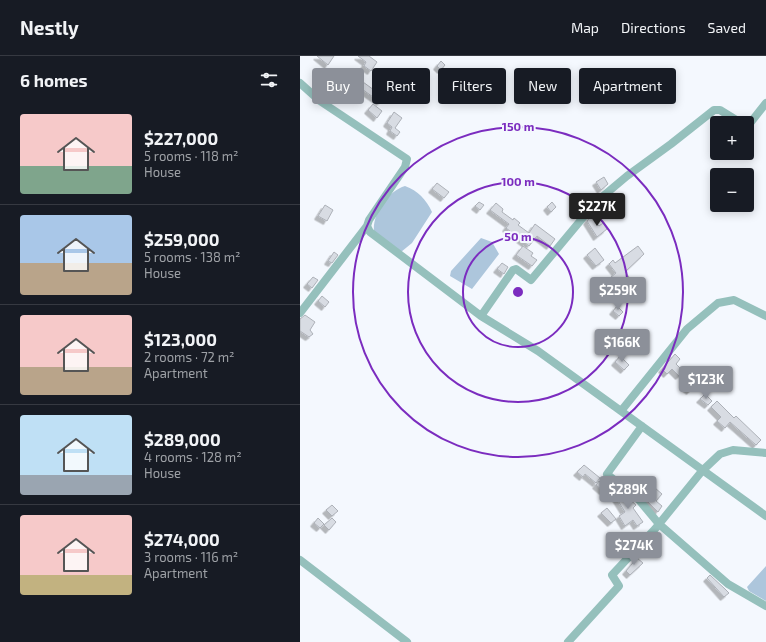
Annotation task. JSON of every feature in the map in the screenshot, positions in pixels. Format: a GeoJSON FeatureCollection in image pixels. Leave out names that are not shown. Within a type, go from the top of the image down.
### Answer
{"type":"FeatureCollection","features":[{"type":"Feature","properties":{"kind":"street"},"geometry":{"type":"LineString","coordinates":[[300,83],[320,101],[407,159],[406,167],[373,212],[367,226],[300,313]]}},
{"type":"Feature","properties":{"kind":"street"},"geometry":{"type":"LineString","coordinates":[[754,118],[766,103]]}},
{"type":"Feature","properties":{"kind":"street"},"geometry":{"type":"LineString","coordinates":[[481,316],[513,270],[516,269],[531,280],[596,202],[627,176],[714,110],[720,110],[730,116]]}},
{"type":"Feature","properties":{"kind":"street"},"geometry":{"type":"LineString","coordinates":[[367,226],[370,232],[394,251],[481,316],[538,351],[766,516]]}},
{"type":"Feature","properties":{"kind":"street"},"geometry":{"type":"LineString","coordinates":[[621,411],[687,329],[718,303],[734,300],[766,316]]}},
{"type":"Feature","properties":{"kind":"street"},"geometry":{"type":"LineString","coordinates":[[642,426],[607,474],[639,500],[659,524],[728,584],[766,606]]}},
{"type":"Feature","properties":{"kind":"street"},"geometry":{"type":"LineString","coordinates":[[568,642],[619,586],[612,576],[659,524],[702,471],[720,454],[733,450],[766,453]]}},
{"type":"Feature","properties":{"kind":"street"},"geometry":{"type":"LineString","coordinates":[[300,560],[406,642]]}},
{"type":"Feature","properties":{"kind":"water"},"geometry":{"type":"Polygon","coordinates":[[[405,186],[414,190],[421,196],[432,212],[412,243],[401,252],[374,232],[374,225],[378,211],[382,204],[393,193],[405,186]]]}},
{"type":"Feature","properties":{"kind":"water"},"geometry":{"type":"Polygon","coordinates":[[[481,238],[492,242],[499,254],[472,289],[450,276],[451,271],[481,238]]]}},
{"type":"Feature","properties":{"kind":"water"},"geometry":{"type":"Polygon","coordinates":[[[766,566],[766,601],[749,591],[747,587],[766,566]]]}},
{"type":"Feature","properties":{"kind":"building"},"geometry":{"type":"Polygon","coordinates":[[[317,56],[334,56],[328,65],[317,56]]]}},
{"type":"Feature","properties":{"kind":"building"},"geometry":{"type":"Polygon","coordinates":[[[358,56],[369,56],[377,62],[371,71],[364,66],[366,62],[358,56]]]}},
{"type":"Feature","properties":{"kind":"building"},"geometry":{"type":"Polygon","coordinates":[[[441,61],[445,65],[443,68],[439,68],[437,66],[441,61]]]}},
{"type":"Feature","properties":{"kind":"building"},"geometry":{"type":"Polygon","coordinates":[[[364,83],[372,89],[372,96],[364,91],[364,83]]]}},
{"type":"Feature","properties":{"kind":"building"},"geometry":{"type":"Polygon","coordinates":[[[373,104],[382,111],[377,118],[368,110],[373,104]]]}},
{"type":"Feature","properties":{"kind":"building"},"geometry":{"type":"Polygon","coordinates":[[[394,112],[402,118],[395,128],[400,132],[397,136],[390,131],[392,127],[387,123],[394,112]]]}},
{"type":"Feature","properties":{"kind":"building"},"geometry":{"type":"Polygon","coordinates":[[[604,177],[608,184],[601,190],[596,182],[604,177]]]}},
{"type":"Feature","properties":{"kind":"building"},"geometry":{"type":"Polygon","coordinates":[[[437,183],[449,192],[444,198],[432,189],[437,183]]]}},
{"type":"Feature","properties":{"kind":"building"},"geometry":{"type":"Polygon","coordinates":[[[479,202],[484,205],[480,210],[475,206],[479,202]]]}},
{"type":"Feature","properties":{"kind":"building"},"geometry":{"type":"Polygon","coordinates":[[[552,202],[556,207],[551,212],[547,207],[552,202]]]}},
{"type":"Feature","properties":{"kind":"building"},"geometry":{"type":"Polygon","coordinates":[[[496,203],[503,209],[502,212],[513,220],[514,218],[520,223],[518,225],[529,233],[535,224],[555,239],[550,246],[537,236],[529,246],[506,228],[509,224],[490,210],[496,203]]]}},
{"type":"Feature","properties":{"kind":"building"},"geometry":{"type":"Polygon","coordinates":[[[325,205],[333,210],[327,221],[318,216],[325,205]]]}},
{"type":"Feature","properties":{"kind":"building"},"geometry":{"type":"Polygon","coordinates":[[[591,216],[599,226],[603,223],[607,229],[597,237],[587,221],[591,216]]]}},
{"type":"Feature","properties":{"kind":"building"},"geometry":{"type":"Polygon","coordinates":[[[523,246],[533,253],[531,256],[537,260],[532,266],[516,255],[523,246]]]}},
{"type":"Feature","properties":{"kind":"building"},"geometry":{"type":"Polygon","coordinates":[[[638,246],[644,254],[625,272],[633,282],[629,285],[623,278],[610,288],[605,282],[616,273],[609,264],[613,260],[615,263],[638,246]]]}},
{"type":"Feature","properties":{"kind":"building"},"geometry":{"type":"Polygon","coordinates":[[[595,248],[604,260],[596,266],[587,255],[595,248]]]}},
{"type":"Feature","properties":{"kind":"building"},"geometry":{"type":"Polygon","coordinates":[[[334,252],[338,255],[332,263],[328,261],[334,252]]]}},
{"type":"Feature","properties":{"kind":"building"},"geometry":{"type":"Polygon","coordinates":[[[502,263],[508,267],[504,274],[497,269],[502,263]]]}},
{"type":"Feature","properties":{"kind":"building"},"geometry":{"type":"Polygon","coordinates":[[[313,277],[318,280],[312,288],[307,284],[313,277]]]}},
{"type":"Feature","properties":{"kind":"building"},"geometry":{"type":"Polygon","coordinates":[[[322,296],[329,302],[325,307],[318,301],[322,296]]]}},
{"type":"Feature","properties":{"kind":"building"},"geometry":{"type":"Polygon","coordinates":[[[617,306],[623,312],[619,316],[613,311],[617,306]]]}},
{"type":"Feature","properties":{"kind":"building"},"geometry":{"type":"Polygon","coordinates":[[[305,315],[315,322],[310,330],[313,334],[309,337],[300,331],[300,319],[305,315]]]}},
{"type":"Feature","properties":{"kind":"building"},"geometry":{"type":"Polygon","coordinates":[[[675,354],[680,359],[676,364],[684,372],[679,376],[672,369],[667,374],[662,369],[675,354]]]}},
{"type":"Feature","properties":{"kind":"building"},"geometry":{"type":"Polygon","coordinates":[[[620,356],[629,365],[624,370],[615,362],[620,356]]]}},
{"type":"Feature","properties":{"kind":"building"},"geometry":{"type":"Polygon","coordinates":[[[689,383],[694,387],[690,391],[685,387],[689,383]]]}},
{"type":"Feature","properties":{"kind":"building"},"geometry":{"type":"Polygon","coordinates":[[[705,394],[712,401],[708,405],[700,399],[705,394]]]}},
{"type":"Feature","properties":{"kind":"building"},"geometry":{"type":"Polygon","coordinates":[[[717,401],[734,418],[736,416],[761,440],[756,445],[730,422],[725,428],[717,421],[721,417],[711,407],[717,401]]]}},
{"type":"Feature","properties":{"kind":"building"},"geometry":{"type":"Polygon","coordinates":[[[584,465],[600,478],[596,483],[585,474],[583,477],[577,472],[584,465]]]}},
{"type":"Feature","properties":{"kind":"building"},"geometry":{"type":"Polygon","coordinates":[[[599,481],[606,487],[603,491],[596,485],[599,481]]]}},
{"type":"Feature","properties":{"kind":"building"},"geometry":{"type":"Polygon","coordinates":[[[655,488],[662,494],[656,501],[662,506],[658,512],[647,501],[655,488]]]}},
{"type":"Feature","properties":{"kind":"building"},"geometry":{"type":"Polygon","coordinates":[[[621,492],[636,505],[633,508],[643,522],[637,526],[633,520],[625,526],[619,516],[625,512],[615,496],[621,492]]]}},
{"type":"Feature","properties":{"kind":"building"},"geometry":{"type":"Polygon","coordinates":[[[332,505],[338,511],[332,516],[326,510],[332,505]]]}},
{"type":"Feature","properties":{"kind":"building"},"geometry":{"type":"Polygon","coordinates":[[[607,508],[616,519],[611,523],[601,513],[607,508]]]}},
{"type":"Feature","properties":{"kind":"building"},"geometry":{"type":"Polygon","coordinates":[[[318,518],[324,524],[320,528],[314,523],[318,518]]]}},
{"type":"Feature","properties":{"kind":"building"},"geometry":{"type":"Polygon","coordinates":[[[332,518],[336,522],[329,530],[324,525],[332,518]]]}},
{"type":"Feature","properties":{"kind":"building"},"geometry":{"type":"Polygon","coordinates":[[[637,558],[643,563],[630,575],[626,571],[637,558]]]}},
{"type":"Feature","properties":{"kind":"building"},"geometry":{"type":"Polygon","coordinates":[[[710,575],[729,593],[724,597],[707,578],[710,575]]]}}]}
